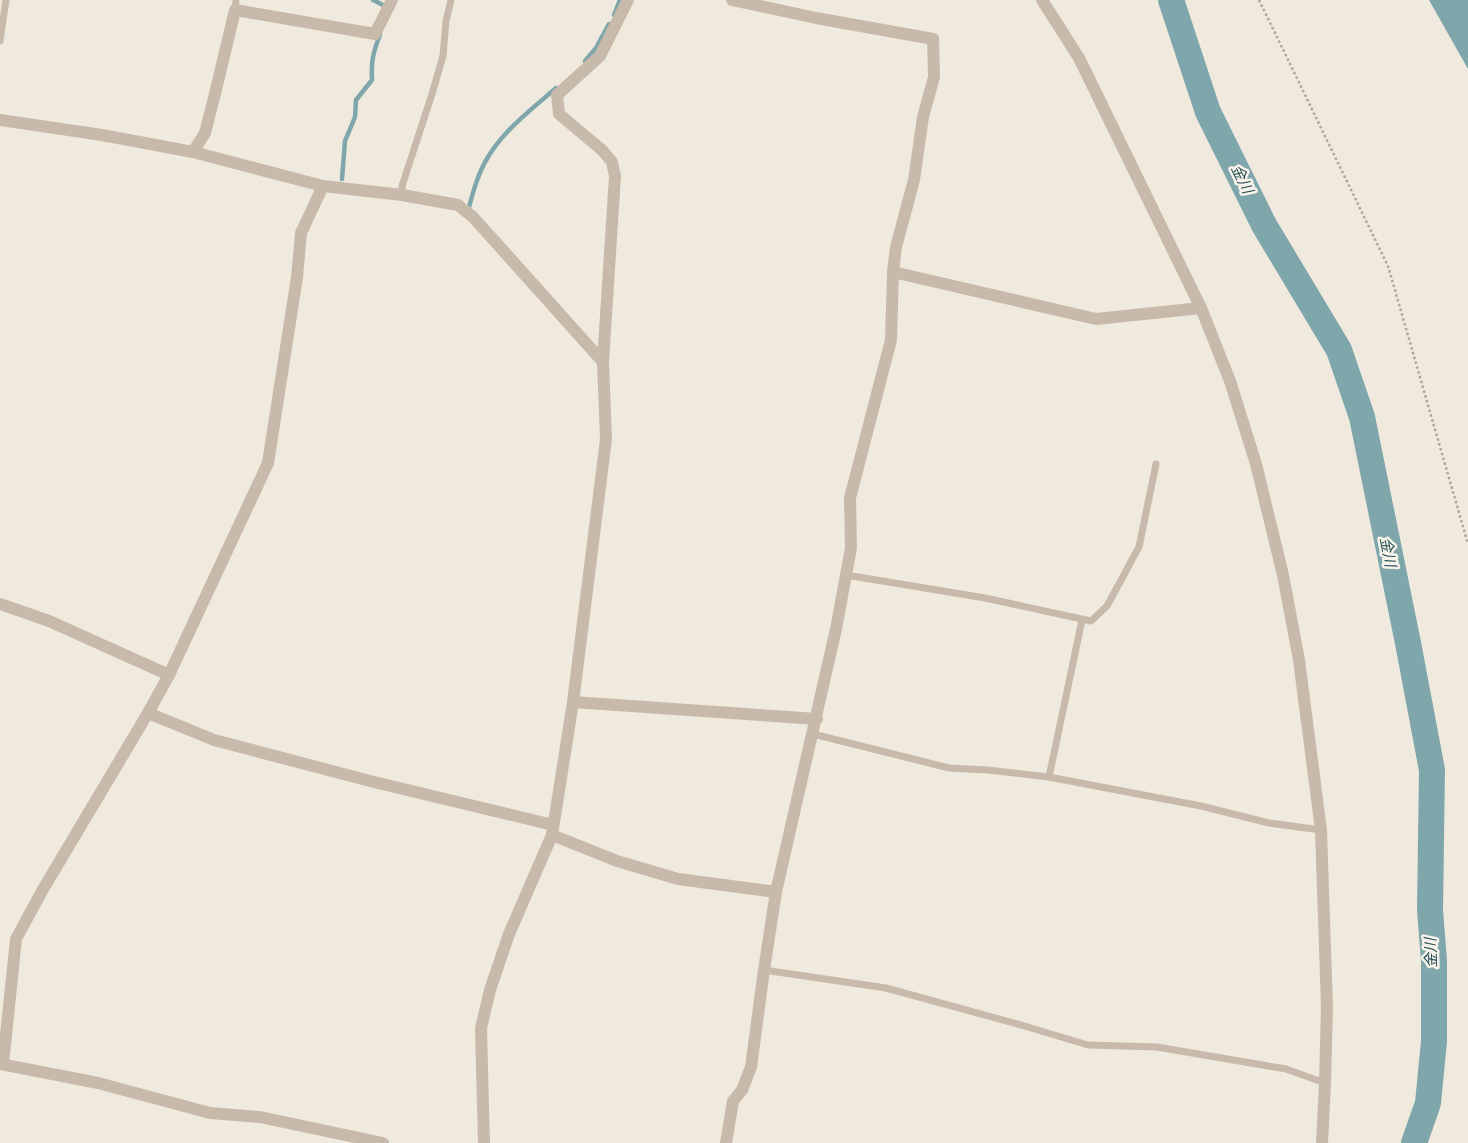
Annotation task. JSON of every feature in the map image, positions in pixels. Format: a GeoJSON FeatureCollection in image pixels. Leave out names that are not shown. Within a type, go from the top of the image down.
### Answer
{"type":"FeatureCollection","features":[{"type":"Feature","properties":{"kind":"street"},"geometry":{"type":"LineString","coordinates":[[484,1143],[481,1028],[490,990],[509,934],[552,830],[573,702],[606,439],[603,362],[615,176],[612,162],[602,150],[559,114],[557,95],[600,56],[628,0]]}},
{"type":"Feature","properties":{"kind":"street"},"geometry":{"type":"LineString","coordinates":[[726,1143],[733,1101],[742,1090],[752,1066],[776,892],[836,629],[851,548],[850,498],[891,340],[893,272],[896,247],[914,180],[923,117],[934,77],[933,38],[816,18],[732,0]]}},
{"type":"Feature","properties":{"kind":"street"},"geometry":{"type":"LineString","coordinates":[[1042,0],[1079,58],[1201,308],[1230,381],[1256,464],[1283,575],[1299,660],[1321,830],[1327,1008],[1322,1143]]}},
{"type":"Feature","properties":{"kind":"street"},"geometry":{"type":"LineString","coordinates":[[193,152],[204,133],[236,5],[375,34],[389,5]]}},
{"type":"Feature","properties":{"kind":"street"},"geometry":{"type":"LineString","coordinates":[[0,120],[102,135],[193,152],[323,186],[402,195],[458,205],[473,217],[603,362]]}},
{"type":"Feature","properties":{"kind":"street"},"geometry":{"type":"LineString","coordinates":[[323,186],[300,233],[297,277],[268,463],[169,675],[42,891],[16,939],[2,1064],[98,1083],[210,1113],[260,1117],[383,1143]]}},
{"type":"Feature","properties":{"kind":"street"},"geometry":{"type":"LineString","coordinates":[[893,272],[1096,319],[1201,308]]}},
{"type":"Feature","properties":{"kind":"street"},"geometry":{"type":"LineString","coordinates":[[0,604],[49,621],[169,675]]}},
{"type":"Feature","properties":{"kind":"street"},"geometry":{"type":"LineString","coordinates":[[573,702],[817,718]]}},
{"type":"Feature","properties":{"kind":"street"},"geometry":{"type":"LineString","coordinates":[[148,713],[214,740],[552,830],[617,861],[678,879],[776,892]]}},
{"type":"Feature","properties":{"kind":"lane"},"geometry":{"type":"LineString","coordinates":[[0,40],[6,0]]}},
{"type":"Feature","properties":{"kind":"lane"},"geometry":{"type":"LineString","coordinates":[[402,195],[402,186],[443,56],[446,21],[451,0]]}},
{"type":"Feature","properties":{"kind":"lane"},"geometry":{"type":"LineString","coordinates":[[846,575],[985,598],[1091,621],[1107,606],[1139,547],[1156,464]]}},
{"type":"Feature","properties":{"kind":"lane"},"geometry":{"type":"LineString","coordinates":[[1049,776],[1082,620]]}},
{"type":"Feature","properties":{"kind":"lane"},"geometry":{"type":"LineString","coordinates":[[813,734],[949,768],[1049,776],[1201,806],[1269,823],[1321,830]]}},
{"type":"Feature","properties":{"kind":"lane"},"geometry":{"type":"LineString","coordinates":[[764,970],[886,988],[1088,1045],[1157,1047],[1286,1069],[1325,1083]]}},
{"type":"Feature","properties":{"kind":"path"},"geometry":{"type":"LineString","coordinates":[[1259,0],[1388,266],[1468,544]]}},
{"type":"Feature","properties":{"kind":"water"},"geometry":{"type":"Polygon","coordinates":[[[1429,0],[1468,0],[1468,69],[1429,0]]]}},
{"type":"Feature","properties":{"kind":"waterway"},"geometry":{"type":"LineString","coordinates":[[373,0],[387,7]]}},
{"type":"Feature","properties":{"kind":"waterway"},"geometry":{"type":"LineString","coordinates":[[614,15],[620,0]]}},
{"type":"Feature","properties":{"kind":"waterway","name":"金川"},"geometry":{"type":"LineString","coordinates":[[1171,0],[1208,112],[1264,225],[1339,350],[1362,417],[1432,770],[1430,910],[1434,961],[1434,1041],[1428,1103],[1414,1143]]}},
{"type":"Feature","properties":{"kind":"waterway"},"geometry":{"type":"LineString","coordinates":[[585,61],[596,48],[609,24]]}},
{"type":"Feature","properties":{"kind":"waterway"},"geometry":{"type":"LineString","coordinates":[[342,179],[345,141],[355,117],[356,100],[372,80],[373,57],[380,35]]}},
{"type":"Feature","properties":{"kind":"waterway"},"geometry":{"type":"LineString","coordinates":[[468,211],[484,163],[502,137],[556,88]]}}]}
